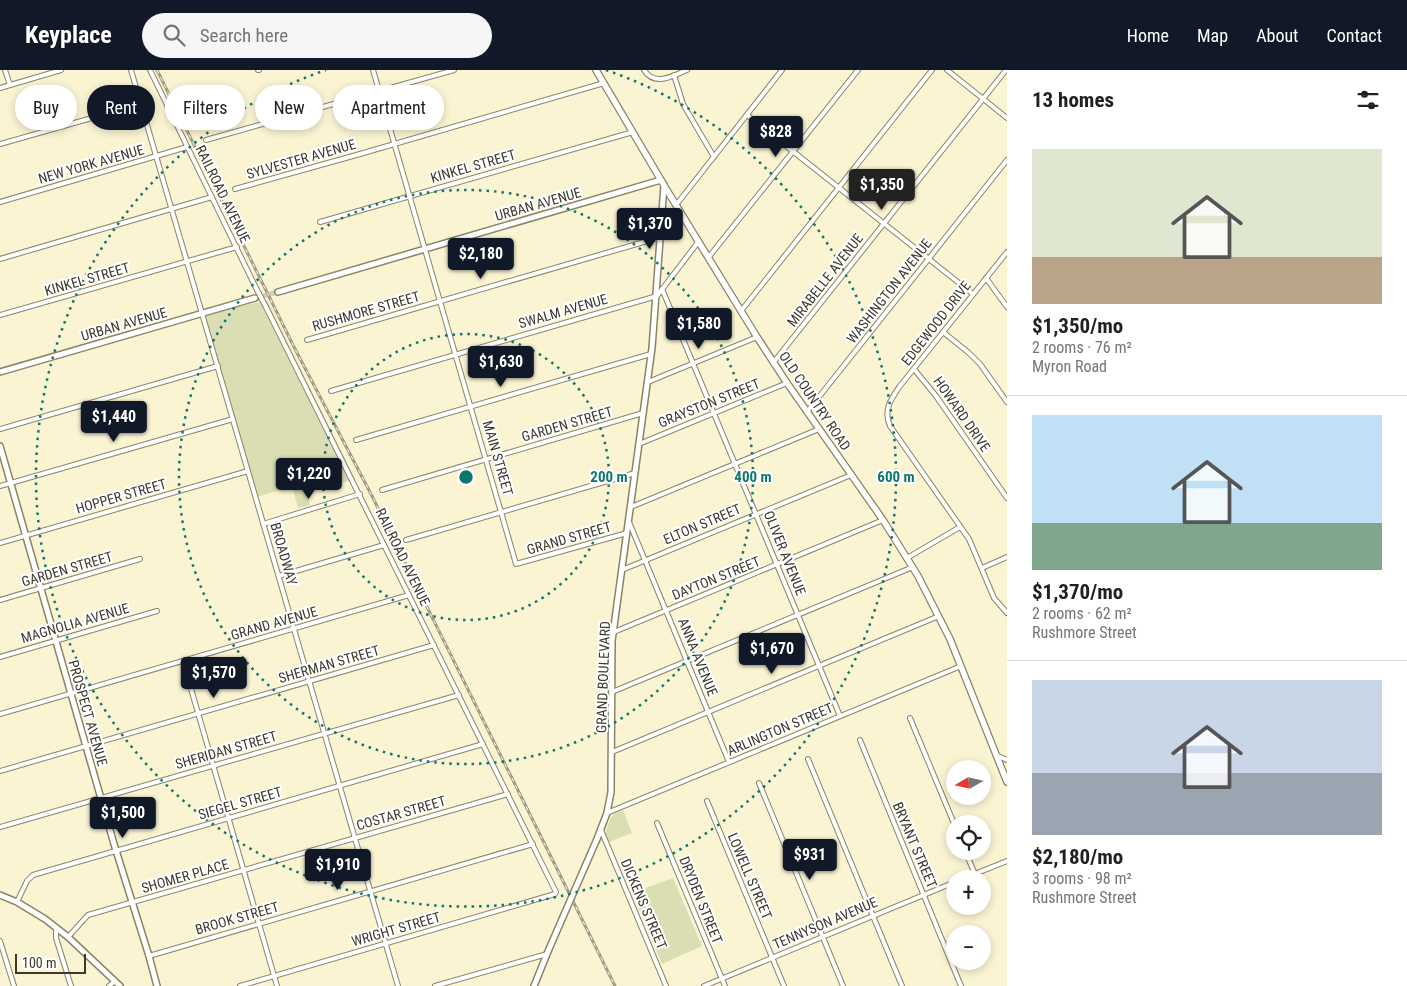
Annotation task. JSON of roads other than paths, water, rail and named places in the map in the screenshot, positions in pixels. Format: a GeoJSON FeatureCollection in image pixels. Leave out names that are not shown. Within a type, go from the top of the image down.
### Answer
{"type":"FeatureCollection","features":[{"type":"Feature","properties":{"kind":"main road","name":"OLD COUNTRY ROAD"},"geometry":{"type":"LineString","coordinates":[[596,70],[773,363],[883,520],[913,567],[939,616],[1007,780]]}},
{"type":"Feature","properties":{"kind":"street"},"geometry":{"type":"LineString","coordinates":[[5,70],[10,85]]}},
{"type":"Feature","properties":{"kind":"street"},"geometry":{"type":"LineString","coordinates":[[0,88],[61,70]]}},
{"type":"Feature","properties":{"kind":"street","name":"BROADWAY"},"geometry":{"type":"LineString","coordinates":[[131,70],[136,85]]}},
{"type":"Feature","properties":{"kind":"street","name":"RAILROAD AVENUE"},"geometry":{"type":"LineString","coordinates":[[150,70],[256,288],[360,494],[556,892]]}},
{"type":"Feature","properties":{"kind":"street","name":"MAIN STREET"},"geometry":{"type":"LineString","coordinates":[[373,70],[378,85]]}},
{"type":"Feature","properties":{"kind":"street"},"geometry":{"type":"LineString","coordinates":[[404,85],[454,70]]}},
{"type":"Feature","properties":{"kind":"street"},"geometry":{"type":"LineString","coordinates":[[644,70],[652,78],[658,80],[687,70]]}},
{"type":"Feature","properties":{"kind":"street"},"geometry":{"type":"LineString","coordinates":[[676,205],[782,70]]}},
{"type":"Feature","properties":{"kind":"street"},"geometry":{"type":"LineString","coordinates":[[708,258],[858,70]]}},
{"type":"Feature","properties":{"kind":"street"},"geometry":{"type":"LineString","coordinates":[[741,310],[932,70]]}},
{"type":"Feature","properties":{"kind":"street"},"geometry":{"type":"LineString","coordinates":[[946,70],[1007,118]]}},
{"type":"Feature","properties":{"kind":"street","name":"MIRABELLE AVENUE"},"geometry":{"type":"LineString","coordinates":[[773,363],[1006,70]]}},
{"type":"Feature","properties":{"kind":"street"},"geometry":{"type":"LineString","coordinates":[[674,75],[683,104],[714,157]]}},
{"type":"Feature","properties":{"kind":"street","name":"SYLVESTER AVENUE"},"geometry":{"type":"LineString","coordinates":[[236,189],[604,83]]}},
{"type":"Feature","properties":{"kind":"street"},"geometry":{"type":"LineString","coordinates":[[206,140],[333,105]]}},
{"type":"Feature","properties":{"kind":"street"},"geometry":{"type":"LineString","coordinates":[[747,115],[973,294]]}},
{"type":"Feature","properties":{"kind":"street"},"geometry":{"type":"LineString","coordinates":[[0,144],[87,119]]}},
{"type":"Feature","properties":{"kind":"street","name":"BROADWAY"},"geometry":{"type":"LineString","coordinates":[[150,130],[398,986]]}},
{"type":"Feature","properties":{"kind":"street","name":"MAIN STREET"},"geometry":{"type":"LineString","coordinates":[[391,130],[516,564]]}},
{"type":"Feature","properties":{"kind":"street","name":"KINKEL STREET"},"geometry":{"type":"LineString","coordinates":[[320,222],[633,132]]}},
{"type":"Feature","properties":{"kind":"street","name":"NEW YORK AVENUE"},"geometry":{"type":"LineString","coordinates":[[0,202],[187,147]]}},
{"type":"Feature","properties":{"kind":"street","name":"WASHINGTON AVENUE"},"geometry":{"type":"LineString","coordinates":[[807,412],[1007,160]]}},
{"type":"Feature","properties":{"kind":"street","name":"GRAND BOULEVARD"},"geometry":{"type":"LineString","coordinates":[[534,986],[601,830],[611,792],[612,655],[651,354],[661,237],[662,182]]}},
{"type":"Feature","properties":{"kind":"street","name":"URBAN AVENUE"},"geometry":{"type":"LineString","coordinates":[[278,292],[662,182]]}},
{"type":"Feature","properties":{"kind":"street"},"geometry":{"type":"LineString","coordinates":[[0,258],[212,197]]}},
{"type":"Feature","properties":{"kind":"street","name":"RUSHMORE STREET"},"geometry":{"type":"LineString","coordinates":[[307,340],[661,237]]}},
{"type":"Feature","properties":{"kind":"street","name":"GRAND BOULEVARD"},"geometry":{"type":"LineString","coordinates":[[657,296],[699,241]]}},
{"type":"Feature","properties":{"kind":"street","name":"KINKEL STREET"},"geometry":{"type":"LineString","coordinates":[[0,315],[237,246]]}},
{"type":"Feature","properties":{"kind":"street","name":"EDGEWOOD DRIVE"},"geometry":{"type":"LineString","coordinates":[[960,527],[890,426],[887,410],[890,400],[1007,252]]}},
{"type":"Feature","properties":{"kind":"street"},"geometry":{"type":"LineString","coordinates":[[986,278],[1007,307]]}},
{"type":"Feature","properties":{"kind":"street","name":"OLIVER AVENUE"},"geometry":{"type":"LineString","coordinates":[[662,289],[840,716]]}},
{"type":"Feature","properties":{"kind":"street","name":"SWALM AVENUE"},"geometry":{"type":"LineString","coordinates":[[332,391],[657,296]]}},
{"type":"Feature","properties":{"kind":"street","name":"URBAN AVENUE"},"geometry":{"type":"LineString","coordinates":[[0,372],[255,298]]}},
{"type":"Feature","properties":{"kind":"street"},"geometry":{"type":"LineString","coordinates":[[943,332],[970,353],[1007,402]]}},
{"type":"Feature","properties":{"kind":"street"},"geometry":{"type":"LineString","coordinates":[[648,382],[757,337]]}},
{"type":"Feature","properties":{"kind":"street"},"geometry":{"type":"LineString","coordinates":[[356,440],[651,354]]}},
{"type":"Feature","properties":{"kind":"street"},"geometry":{"type":"LineString","coordinates":[[0,429],[218,366]]}},
{"type":"Feature","properties":{"kind":"street","name":"HOWARD DRIVE"},"geometry":{"type":"LineString","coordinates":[[914,369],[936,396],[1007,498]]}},
{"type":"Feature","properties":{"kind":"street","name":"GRAYSTON STREET"},"geometry":{"type":"LineString","coordinates":[[639,444],[787,383]]}},
{"type":"Feature","properties":{"kind":"street","name":"GARDEN STREET"},"geometry":{"type":"LineString","coordinates":[[382,490],[643,414]]}},
{"type":"Feature","properties":{"kind":"street"},"geometry":{"type":"LineString","coordinates":[[0,486],[233,419]]}},
{"type":"Feature","properties":{"kind":"street"},"geometry":{"type":"LineString","coordinates":[[631,507],[819,429]]}},
{"type":"Feature","properties":{"kind":"street","name":"PROSPECT AVENUE"},"geometry":{"type":"LineString","coordinates":[[0,446],[100,799],[157,986]]}},
{"type":"Feature","properties":{"kind":"street","name":"HOPPER STREET"},"geometry":{"type":"LineString","coordinates":[[0,543],[248,471]]}},
{"type":"Feature","properties":{"kind":"street"},"geometry":{"type":"LineString","coordinates":[[406,540],[635,473]]}},
{"type":"Feature","properties":{"kind":"street","name":"ELTON STREET"},"geometry":{"type":"LineString","coordinates":[[645,560],[851,475]]}},
{"type":"Feature","properties":{"kind":"street"},"geometry":{"type":"LineString","coordinates":[[263,524],[360,494]]}},
{"type":"Feature","properties":{"kind":"street","name":"DAYTON STREET"},"geometry":{"type":"LineString","coordinates":[[614,632],[883,520]]}},
{"type":"Feature","properties":{"kind":"street","name":"ANNA AVENUE"},"geometry":{"type":"LineString","coordinates":[[628,521],[729,762]]}},
{"type":"Feature","properties":{"kind":"street"},"geometry":{"type":"LineString","coordinates":[[907,558],[960,527],[969,539],[994,598],[1007,613]]}},
{"type":"Feature","properties":{"kind":"street","name":"GRAND STREET"},"geometry":{"type":"LineString","coordinates":[[516,564],[627,533]]}},
{"type":"Feature","properties":{"kind":"street"},"geometry":{"type":"LineString","coordinates":[[278,576],[384,545]]}},
{"type":"Feature","properties":{"kind":"street"},"geometry":{"type":"LineString","coordinates":[[982,568],[1007,557]]}},
{"type":"Feature","properties":{"kind":"street","name":"GARDEN STREET"},"geometry":{"type":"LineString","coordinates":[[0,600],[140,559]]}},
{"type":"Feature","properties":{"kind":"street"},"geometry":{"type":"LineString","coordinates":[[622,570],[645,560]]}},
{"type":"Feature","properties":{"kind":"street"},"geometry":{"type":"LineString","coordinates":[[612,692],[913,567]]}},
{"type":"Feature","properties":{"kind":"street","name":"GRAND AVENUE"},"geometry":{"type":"LineString","coordinates":[[0,714],[409,595]]}},
{"type":"Feature","properties":{"kind":"street","name":"MAGNOLIA AVENUE"},"geometry":{"type":"LineString","coordinates":[[0,657],[157,611]]}},
{"type":"Feature","properties":{"kind":"street"},"geometry":{"type":"LineString","coordinates":[[612,752],[939,616]]}},
{"type":"Feature","properties":{"kind":"street","name":"SHERMAN STREET"},"geometry":{"type":"LineString","coordinates":[[0,771],[434,645]]}},
{"type":"Feature","properties":{"kind":"street"},"geometry":{"type":"LineString","coordinates":[[183,661],[277,986]]}},
{"type":"Feature","properties":{"kind":"street","name":"ARLINGTON STREET"},"geometry":{"type":"LineString","coordinates":[[607,813],[961,666]]}},
{"type":"Feature","properties":{"kind":"street","name":"SHERIDAN STREET"},"geometry":{"type":"LineString","coordinates":[[0,827],[459,695]]}},
{"type":"Feature","properties":{"kind":"street"},"geometry":{"type":"LineString","coordinates":[[910,718],[950,815]]}},
{"type":"Feature","properties":{"kind":"street","name":"BRYANT STREET"},"geometry":{"type":"LineString","coordinates":[[860,740],[962,986]]}},
{"type":"Feature","properties":{"kind":"street","name":"SIEGEL STREET"},"geometry":{"type":"LineString","coordinates":[[17,902],[27,881],[34,874],[483,744]]}},
{"type":"Feature","properties":{"kind":"street"},"geometry":{"type":"LineString","coordinates":[[996,755],[1007,760]]}},
{"type":"Feature","properties":{"kind":"street"},"geometry":{"type":"LineString","coordinates":[[808,759],[902,986]]}},
{"type":"Feature","properties":{"kind":"street"},"geometry":{"type":"LineString","coordinates":[[759,783],[843,986]]}},
{"type":"Feature","properties":{"kind":"street","name":"COSTAR STREET"},"geometry":{"type":"LineString","coordinates":[[243,871],[508,794]]}},
{"type":"Feature","properties":{"kind":"street","name":"LOWELL STREET"},"geometry":{"type":"LineString","coordinates":[[707,802],[784,986]]}},
{"type":"Feature","properties":{"kind":"street","name":"DRYDEN STREET"},"geometry":{"type":"LineString","coordinates":[[657,823],[725,986]]}},
{"type":"Feature","properties":{"kind":"street","name":"DICKENS STREET"},"geometry":{"type":"LineString","coordinates":[[601,830],[666,986]]}},
{"type":"Feature","properties":{"kind":"street","name":"BROOK STREET"},"geometry":{"type":"LineString","coordinates":[[149,956],[533,844]]}},
{"type":"Feature","properties":{"kind":"street"},"geometry":{"type":"LineString","coordinates":[[984,870],[1007,861]]}},
{"type":"Feature","properties":{"kind":"street","name":"SHOMER PLACE"},"geometry":{"type":"LineString","coordinates":[[68,937],[88,915],[243,871]]}},
{"type":"Feature","properties":{"kind":"street","name":"TENNYSON AVENUE"},"geometry":{"type":"LineString","coordinates":[[704,986],[946,886]]}},
{"type":"Feature","properties":{"kind":"street","name":"WRIGHT STREET"},"geometry":{"type":"LineString","coordinates":[[240,986],[555,894],[556,892]]}},
{"type":"Feature","properties":{"kind":"street"},"geometry":{"type":"LineString","coordinates":[[0,896],[17,902],[45,919],[68,937],[120,986]]}},
{"type":"Feature","properties":{"kind":"street"},"geometry":{"type":"LineString","coordinates":[[56,929],[56,938],[71,986]]}},
{"type":"Feature","properties":{"kind":"street"},"geometry":{"type":"LineString","coordinates":[[0,941],[14,986]]}},
{"type":"Feature","properties":{"kind":"street"},"geometry":{"type":"LineString","coordinates":[[435,986],[548,951]]}},
{"type":"Feature","properties":{"kind":"street"},"geometry":{"type":"LineString","coordinates":[[109,986],[115,981]]}},
{"type":"Feature","properties":{"kind":"tunnel"},"geometry":{"type":"LineString","coordinates":[[255,298],[278,292]]}},
{"type":"Feature","properties":{"kind":"railway"},"geometry":{"type":"LineString","coordinates":[[157,70],[295,349],[371,494],[615,986]]}}]}
